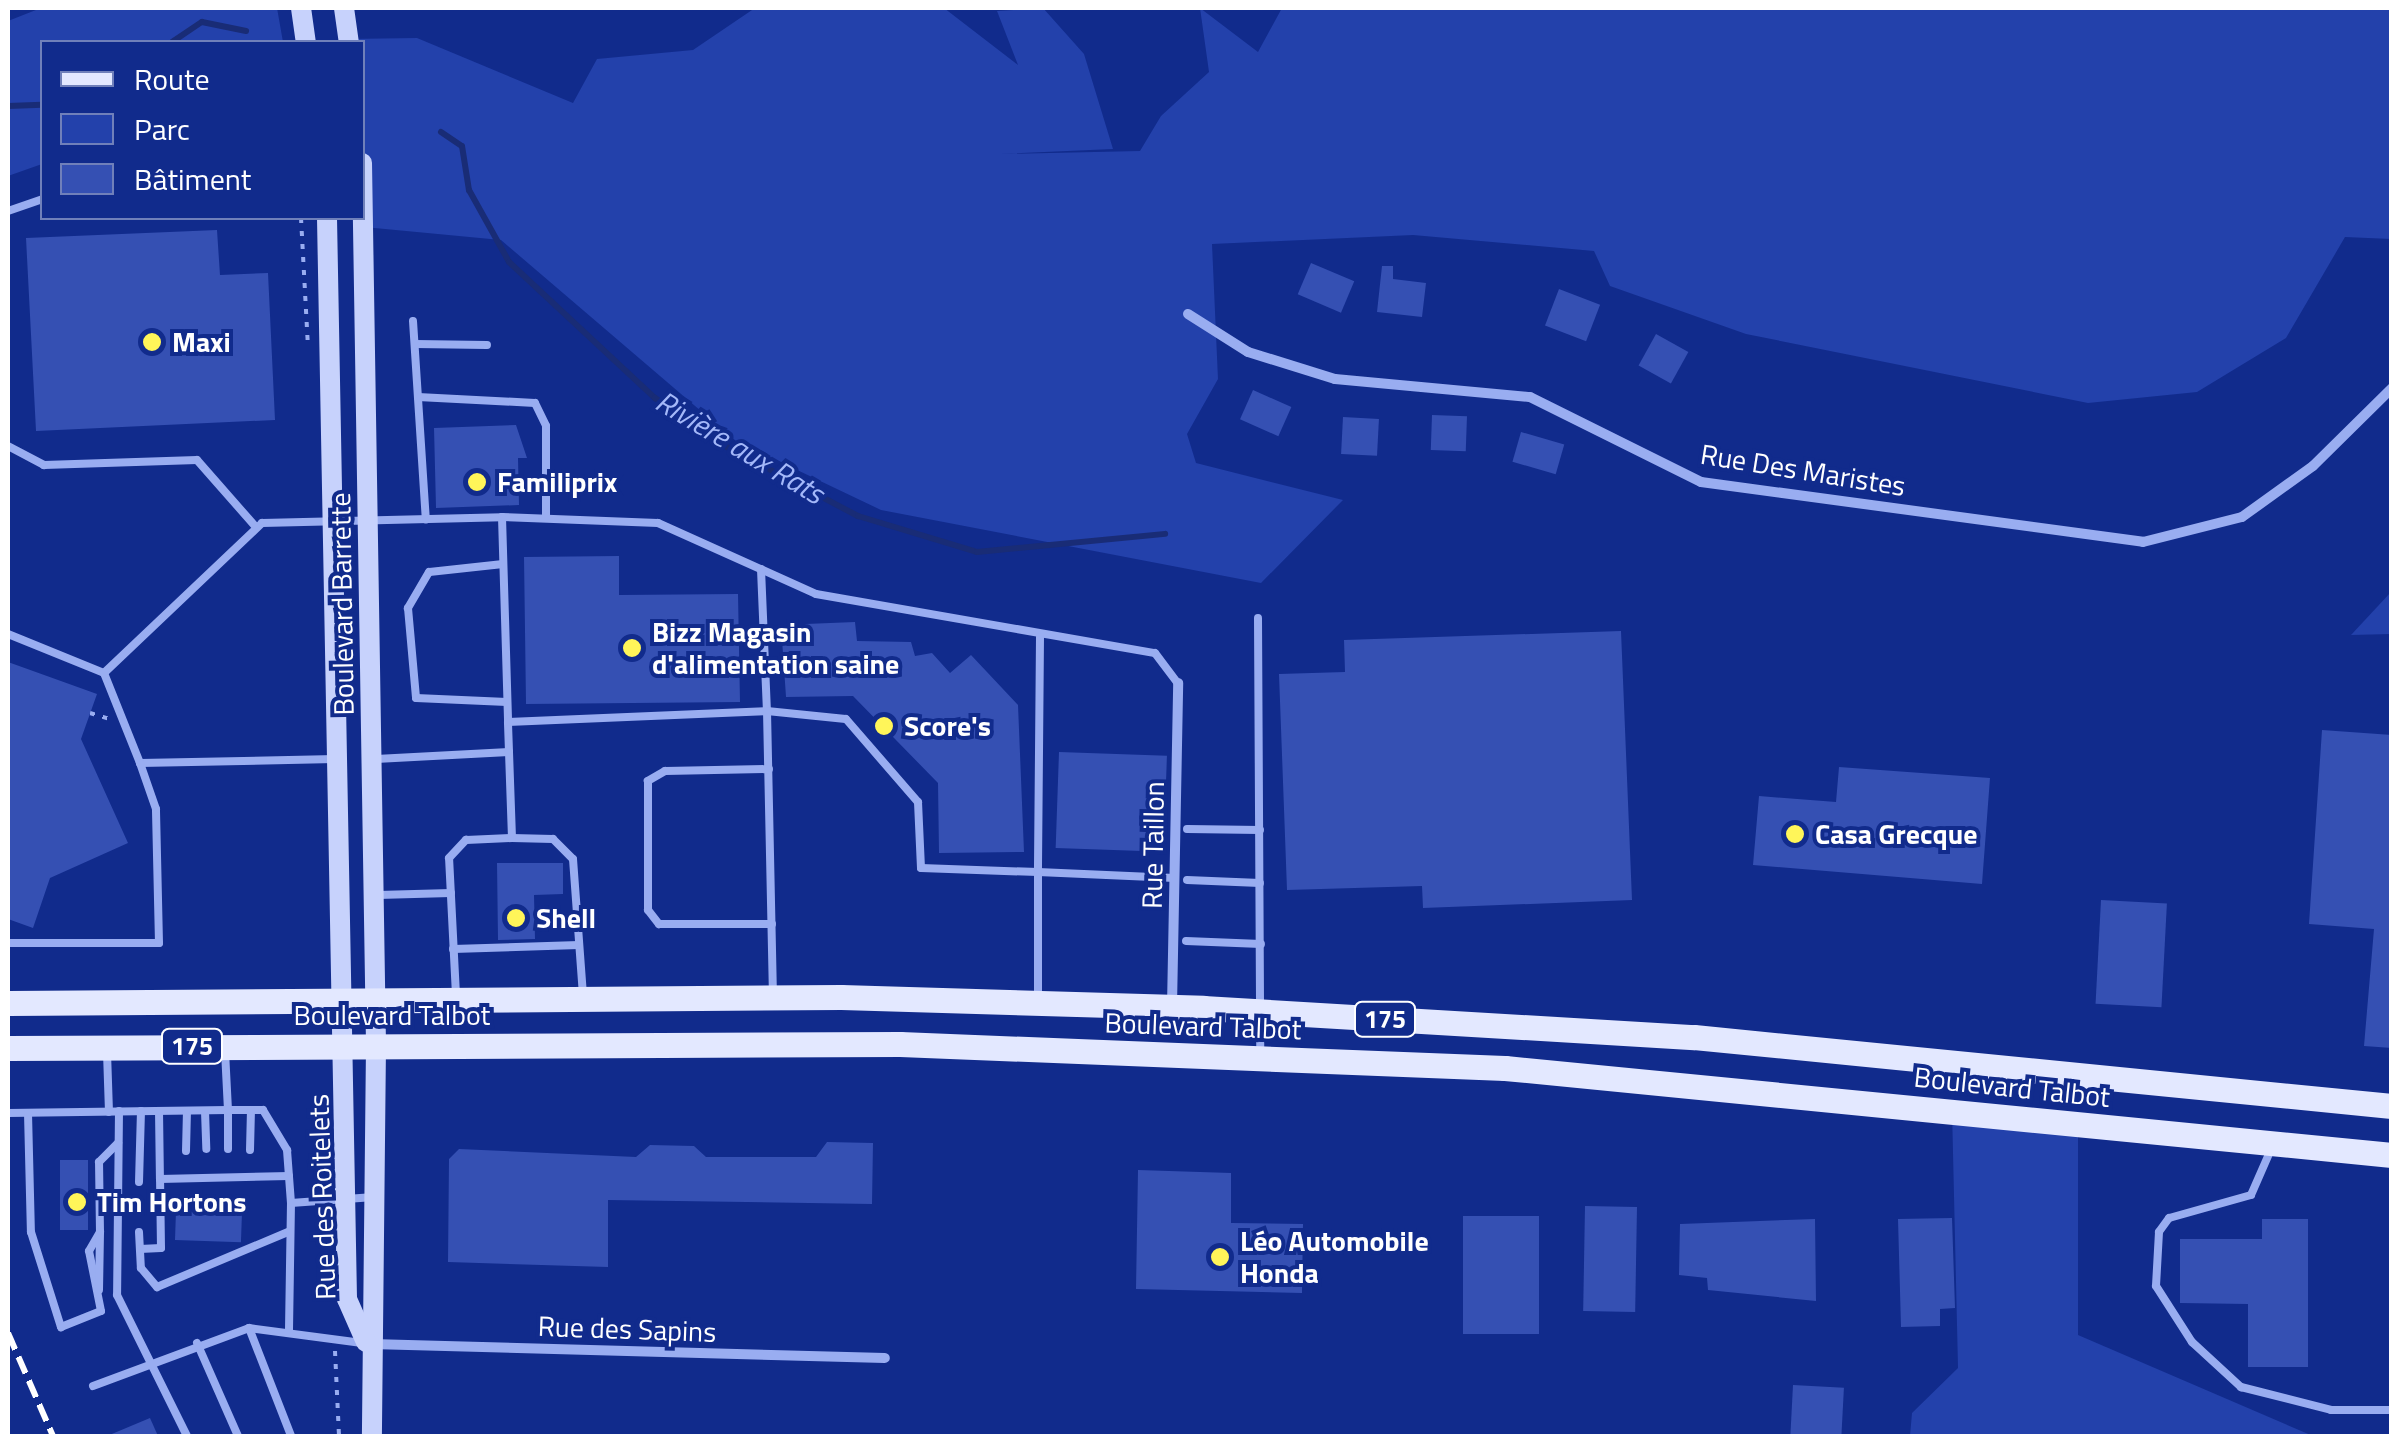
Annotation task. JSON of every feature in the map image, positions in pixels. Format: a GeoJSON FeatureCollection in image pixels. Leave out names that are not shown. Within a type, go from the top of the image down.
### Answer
{"type":"FeatureCollection","features":[{"type":"Feature","properties":{"kind":"main road"},"geometry":{"type":"LineString","coordinates":[[301,8],[306,40]]}},
{"type":"Feature","properties":{"kind":"main road"},"geometry":{"type":"LineString","coordinates":[[344,8],[349,40]]}},
{"type":"Feature","properties":{"kind":"main road","name":"Boulevard Barrette"},"geometry":{"type":"LineString","coordinates":[[327,220],[345,1046]]}},
{"type":"Feature","properties":{"kind":"main road","name":"Boulevard Barrette"},"geometry":{"type":"LineString","coordinates":[[363,220],[376,1045]]}},
{"type":"Feature","properties":{"kind":"main road","name":"Boulevard Talbot"},"geometry":{"type":"LineString","coordinates":[[8,1003],[345,997],[774,997],[1172,1007],[1694,1037],[2392,1106]]}},
{"type":"Feature","properties":{"kind":"main road","name":"Boulevard Talbot"},"geometry":{"type":"LineString","coordinates":[[8,1048],[900,1044],[1505,1068],[2392,1155]]}},
{"type":"Feature","properties":{"kind":"main road","name":"Rue des Roitelets"},"geometry":{"type":"LineString","coordinates":[[372,1436],[367,1344],[376,1197],[376,1045]]}},
{"type":"Feature","properties":{"kind":"main road","name":"Rue des Roitelets"},"geometry":{"type":"LineString","coordinates":[[345,1046],[347,1300],[367,1344]]}},
{"type":"Feature","properties":{"kind":"street","name":"Rue Des Maristes"},"geometry":{"type":"LineString","coordinates":[[1188,314],[1248,352],[1335,380],[1530,397],[1700,482],[2143,542],[2242,516],[2313,466],[2392,388]]}},
{"type":"Feature","properties":{"kind":"street","name":"Rue Taillon"},"geometry":{"type":"LineString","coordinates":[[1172,1007],[1181,879],[1178,683]]}},
{"type":"Feature","properties":{"kind":"street","name":"Rue des Sapins"},"geometry":{"type":"LineString","coordinates":[[367,1344],[885,1358]]}},
{"type":"Feature","properties":{"kind":"lane"},"geometry":{"type":"LineString","coordinates":[[8,210],[40,200]]}},
{"type":"Feature","properties":{"kind":"lane"},"geometry":{"type":"LineString","coordinates":[[413,321],[426,520]]}},
{"type":"Feature","properties":{"kind":"lane"},"geometry":{"type":"LineString","coordinates":[[415,344],[487,344]]}},
{"type":"Feature","properties":{"kind":"lane"},"geometry":{"type":"LineString","coordinates":[[418,397],[535,403],[546,426],[546,517]]}},
{"type":"Feature","properties":{"kind":"lane"},"geometry":{"type":"LineString","coordinates":[[8,446],[44,465],[197,460],[255,526]]}},
{"type":"Feature","properties":{"kind":"lane"},"geometry":{"type":"LineString","coordinates":[[502,516],[512,838]]}},
{"type":"Feature","properties":{"kind":"lane"},"geometry":{"type":"LineString","coordinates":[[104,673],[255,526],[502,516],[658,522],[816,594],[1040,637],[1155,653],[1178,683]]}},
{"type":"Feature","properties":{"kind":"lane"},"geometry":{"type":"LineString","coordinates":[[503,564],[429,572],[408,608],[416,698],[507,702]]}},
{"type":"Feature","properties":{"kind":"lane"},"geometry":{"type":"LineString","coordinates":[[761,569],[774,997]]}},
{"type":"Feature","properties":{"kind":"lane"},"geometry":{"type":"LineString","coordinates":[[1258,618],[1263,1012],[1259,1058]]}},
{"type":"Feature","properties":{"kind":"lane"},"geometry":{"type":"LineString","coordinates":[[8,634],[104,673],[156,809],[159,943],[8,943]]}},
{"type":"Feature","properties":{"kind":"lane"},"geometry":{"type":"LineString","coordinates":[[1038,1003],[1040,637]]}},
{"type":"Feature","properties":{"kind":"lane"},"geometry":{"type":"LineString","coordinates":[[508,722],[768,710],[846,719],[912,789],[921,868],[1260,883]]}},
{"type":"Feature","properties":{"kind":"lane"},"geometry":{"type":"LineString","coordinates":[[371,759],[509,752]]}},
{"type":"Feature","properties":{"kind":"lane"},"geometry":{"type":"LineString","coordinates":[[140,763],[340,758]]}},
{"type":"Feature","properties":{"kind":"lane"},"geometry":{"type":"LineString","coordinates":[[769,769],[665,771],[648,781],[648,910],[659,924],[772,924]]}},
{"type":"Feature","properties":{"kind":"lane"},"geometry":{"type":"LineString","coordinates":[[1187,829],[1260,830]]}},
{"type":"Feature","properties":{"kind":"lane"},"geometry":{"type":"LineString","coordinates":[[456,997],[451,893],[456,846],[512,838],[553,839],[573,859],[583,997]]}},
{"type":"Feature","properties":{"kind":"lane"},"geometry":{"type":"LineString","coordinates":[[373,895],[451,893]]}},
{"type":"Feature","properties":{"kind":"lane"},"geometry":{"type":"LineString","coordinates":[[1186,941],[1260,944]]}},
{"type":"Feature","properties":{"kind":"lane"},"geometry":{"type":"LineString","coordinates":[[454,949],[579,945]]}},
{"type":"Feature","properties":{"kind":"lane"},"geometry":{"type":"LineString","coordinates":[[225,1046],[228,1150]]}},
{"type":"Feature","properties":{"kind":"lane"},"geometry":{"type":"LineString","coordinates":[[107,1048],[108,1112]]}},
{"type":"Feature","properties":{"kind":"lane"},"geometry":{"type":"LineString","coordinates":[[205,1110],[206,1149]]}},
{"type":"Feature","properties":{"kind":"lane"},"geometry":{"type":"LineString","coordinates":[[250,1110],[250,1150]]}},
{"type":"Feature","properties":{"kind":"lane"},"geometry":{"type":"LineString","coordinates":[[8,1113],[263,1110],[287,1150],[291,1203],[289,1330]]}},
{"type":"Feature","properties":{"kind":"lane"},"geometry":{"type":"LineString","coordinates":[[139,1182],[141,1111]]}},
{"type":"Feature","properties":{"kind":"lane"},"geometry":{"type":"LineString","coordinates":[[140,1249],[161,1248],[159,1111]]}},
{"type":"Feature","properties":{"kind":"lane"},"geometry":{"type":"LineString","coordinates":[[186,1151],[187,1111]]}},
{"type":"Feature","properties":{"kind":"lane"},"geometry":{"type":"LineString","coordinates":[[119,1112],[117,1295],[153,1361],[186,1436]]}},
{"type":"Feature","properties":{"kind":"lane"},"geometry":{"type":"LineString","coordinates":[[28,1113],[31,1232],[61,1328],[100,1312],[99,1162],[118,1142]]}},
{"type":"Feature","properties":{"kind":"lane"},"geometry":{"type":"LineString","coordinates":[[2273,1144],[2251,1195],[2169,1218],[2159,1232],[2156,1286],[2192,1342],[2241,1387],[2331,1410],[2392,1410]]}},
{"type":"Feature","properties":{"kind":"lane"},"geometry":{"type":"LineString","coordinates":[[228,1166],[228,1177]]}},
{"type":"Feature","properties":{"kind":"lane"},"geometry":{"type":"LineString","coordinates":[[160,1178],[186,1173],[228,1177],[250,1172],[289,1176]]}},
{"type":"Feature","properties":{"kind":"lane"},"geometry":{"type":"LineString","coordinates":[[291,1203],[376,1197]]}},
{"type":"Feature","properties":{"kind":"lane"},"geometry":{"type":"LineString","coordinates":[[139,1232],[140,1249],[156,1286],[290,1231]]}},
{"type":"Feature","properties":{"kind":"lane"},"geometry":{"type":"LineString","coordinates":[[99,1290],[89,1251],[100,1232]]}},
{"type":"Feature","properties":{"kind":"lane"},"geometry":{"type":"LineString","coordinates":[[93,1386],[197,1343],[249,1328],[289,1330],[367,1344]]}},
{"type":"Feature","properties":{"kind":"lane"},"geometry":{"type":"LineString","coordinates":[[249,1328],[292,1436]]}},
{"type":"Feature","properties":{"kind":"lane"},"geometry":{"type":"LineString","coordinates":[[197,1343],[238,1436]]}},
{"type":"Feature","properties":{"kind":"green space"},"geometry":{"type":"Polygon","coordinates":[[[41,8],[277,8],[283,40],[40,40],[40,165],[8,176],[8,21],[41,8]]]}},
{"type":"Feature","properties":{"kind":"green space"},"geometry":{"type":"Polygon","coordinates":[[[755,8],[944,8],[1018,65],[997,11],[1043,8],[1084,54],[1113,149],[999,154],[1140,151],[1161,116],[1209,72],[1200,8],[1258,52],[1282,8],[2391,8],[2391,239],[2345,237],[2286,338],[2197,392],[2088,403],[1746,334],[1610,286],[1594,251],[1413,235],[1212,244],[1218,379],[1187,434],[1196,463],[1343,500],[1261,583],[881,510],[736,441],[501,240],[364,227],[365,40],[348,39],[417,38],[573,103],[597,59],[693,50],[755,8]]]}},
{"type":"Feature","properties":{"kind":"green space"},"geometry":{"type":"Polygon","coordinates":[[[2391,592],[2391,634],[2351,635],[2391,592]]]}},
{"type":"Feature","properties":{"kind":"green space"},"geometry":{"type":"Polygon","coordinates":[[[1952,1110],[2078,1126],[2078,1335],[2313,1436],[1910,1436],[1912,1413],[1958,1368],[1952,1110]]]}},
{"type":"Feature","properties":{"kind":"building","name":"Maxi"},"geometry":{"type":"Polygon","coordinates":[[[217,230],[220,275],[268,273],[275,420],[36,431],[26,238],[217,230]]]}},
{"type":"Feature","properties":{"kind":"building"},"geometry":{"type":"Polygon","coordinates":[[[1311,263],[1354,281],[1341,313],[1298,294],[1311,263]]]}},
{"type":"Feature","properties":{"kind":"building"},"geometry":{"type":"Polygon","coordinates":[[[1382,266],[1393,266],[1393,279],[1426,283],[1422,317],[1377,312],[1382,266]]]}},
{"type":"Feature","properties":{"kind":"building"},"geometry":{"type":"Polygon","coordinates":[[[1559,289],[1600,305],[1586,341],[1545,325],[1559,289]]]}},
{"type":"Feature","properties":{"kind":"building"},"geometry":{"type":"Polygon","coordinates":[[[1656,334],[1688,352],[1671,383],[1639,365],[1656,334]]]}},
{"type":"Feature","properties":{"kind":"building"},"geometry":{"type":"Polygon","coordinates":[[[1253,390],[1291,407],[1278,436],[1240,419],[1253,390]]]}},
{"type":"Feature","properties":{"kind":"building"},"geometry":{"type":"Polygon","coordinates":[[[1432,415],[1467,416],[1466,451],[1431,450],[1432,415]]]}},
{"type":"Feature","properties":{"kind":"building"},"geometry":{"type":"Polygon","coordinates":[[[1343,417],[1379,419],[1377,456],[1341,454],[1343,417]]]}},
{"type":"Feature","properties":{"kind":"building","name":"Familiprix"},"geometry":{"type":"Polygon","coordinates":[[[516,425],[527,458],[518,458],[519,505],[436,508],[434,428],[516,425]]]}},
{"type":"Feature","properties":{"kind":"building"},"geometry":{"type":"Polygon","coordinates":[[[1521,432],[1564,444],[1556,474],[1512,462],[1521,432]]]}},
{"type":"Feature","properties":{"kind":"building","name":"Bizz Magasin d'alimentation saine"},"geometry":{"type":"Polygon","coordinates":[[[619,556],[619,595],[738,594],[740,702],[526,704],[524,557],[619,556]]]}},
{"type":"Feature","properties":{"kind":"building"},"geometry":{"type":"Polygon","coordinates":[[[855,622],[857,641],[911,642],[915,656],[932,653],[950,673],[971,655],[1018,705],[1024,852],[939,853],[938,783],[853,696],[786,697],[781,625],[855,622]]]}},
{"type":"Feature","properties":{"kind":"building"},"geometry":{"type":"Polygon","coordinates":[[[1621,631],[1632,900],[1423,908],[1422,886],[1287,890],[1279,674],[1345,672],[1344,640],[1621,631]]]}},
{"type":"Feature","properties":{"kind":"building"},"geometry":{"type":"Polygon","coordinates":[[[8,662],[97,694],[81,739],[128,843],[50,878],[33,928],[8,919],[8,662]]]}},
{"type":"Feature","properties":{"kind":"building"},"geometry":{"type":"Polygon","coordinates":[[[2322,730],[2392,735],[2392,1048],[2364,1046],[2374,929],[2309,924],[2322,730]]]}},
{"type":"Feature","properties":{"kind":"building"},"geometry":{"type":"Polygon","coordinates":[[[1059,752],[1167,756],[1164,852],[1056,848],[1059,752]]]}},
{"type":"Feature","properties":{"kind":"building"},"geometry":{"type":"Polygon","coordinates":[[[1839,767],[1990,778],[1982,884],[1753,865],[1759,796],[1836,802],[1839,767]]]}},
{"type":"Feature","properties":{"kind":"building","name":"Shell"},"geometry":{"type":"Polygon","coordinates":[[[497,863],[563,863],[563,894],[534,895],[535,939],[498,940],[497,863]]]}},
{"type":"Feature","properties":{"kind":"building"},"geometry":{"type":"Polygon","coordinates":[[[2101,900],[2167,903],[2161,1007],[2096,1004],[2101,900]]]}},
{"type":"Feature","properties":{"kind":"building"},"geometry":{"type":"Polygon","coordinates":[[[827,1142],[873,1143],[872,1204],[608,1200],[608,1267],[448,1262],[449,1159],[459,1149],[636,1157],[650,1145],[694,1146],[706,1157],[816,1157],[827,1142]]]}},
{"type":"Feature","properties":{"kind":"building","name":"Tim Hortons"},"geometry":{"type":"Polygon","coordinates":[[[60,1160],[88,1160],[88,1230],[60,1230],[60,1160]]]}},
{"type":"Feature","properties":{"kind":"building","name":"Léo Automobile Honda"},"geometry":{"type":"Polygon","coordinates":[[[1138,1170],[1231,1173],[1231,1223],[1303,1224],[1302,1293],[1136,1289],[1138,1170]]]}},
{"type":"Feature","properties":{"kind":"building"},"geometry":{"type":"Polygon","coordinates":[[[1585,1206],[1637,1207],[1635,1312],[1583,1311],[1585,1206]]]}},
{"type":"Feature","properties":{"kind":"building"},"geometry":{"type":"Polygon","coordinates":[[[176,1211],[242,1213],[241,1242],[175,1240],[176,1211]]]}},
{"type":"Feature","properties":{"kind":"building"},"geometry":{"type":"Polygon","coordinates":[[[1463,1216],[1539,1216],[1539,1334],[1463,1334],[1463,1216]]]}},
{"type":"Feature","properties":{"kind":"building"},"geometry":{"type":"Polygon","coordinates":[[[1952,1218],[1955,1308],[1940,1309],[1940,1326],[1901,1327],[1898,1219],[1952,1218]]]}},
{"type":"Feature","properties":{"kind":"building"},"geometry":{"type":"Polygon","coordinates":[[[1815,1219],[1816,1301],[1708,1290],[1707,1278],[1679,1275],[1680,1224],[1815,1219]]]}},
{"type":"Feature","properties":{"kind":"building"},"geometry":{"type":"Polygon","coordinates":[[[2262,1219],[2308,1219],[2308,1367],[2248,1367],[2248,1304],[2180,1303],[2180,1239],[2262,1239],[2262,1219]]]}},
{"type":"Feature","properties":{"kind":"building"},"geometry":{"type":"Polygon","coordinates":[[[1793,1385],[1844,1388],[1841,1436],[1790,1436],[1793,1385]]]}},
{"type":"Feature","properties":{"kind":"building"},"geometry":{"type":"Polygon","coordinates":[[[150,1418],[158,1436],[107,1436],[150,1418]]]}},
{"type":"Feature","properties":{"kind":"waterway","name":"Rivière aux Rats"},"geometry":{"type":"LineString","coordinates":[[175,40],[202,22],[246,31]]}},
{"type":"Feature","properties":{"kind":"waterway","name":"Rivière aux Rats"},"geometry":{"type":"LineString","coordinates":[[8,106],[40,105]]}},
{"type":"Feature","properties":{"kind":"waterway","name":"Rivière aux Rats"},"geometry":{"type":"LineString","coordinates":[[441,132],[462,146],[469,190],[509,262],[655,398],[727,447],[858,516],[977,552],[1165,534]]}},
{"type":"Feature","properties":{"kind":"railway"},"geometry":{"type":"LineString","coordinates":[[8,1333],[53,1436]]}},
{"type":"Feature","properties":{"kind":"place","name":"Maxi"},"geometry":{"type":"Point","coordinates":[152,342]}},
{"type":"Feature","properties":{"kind":"place","name":"Familiprix"},"geometry":{"type":"Point","coordinates":[477,482]}},
{"type":"Feature","properties":{"kind":"place","name":"Bizz Magasin d'alimentation saine"},"geometry":{"type":"Point","coordinates":[632,648]}},
{"type":"Feature","properties":{"kind":"place","name":"Score's"},"geometry":{"type":"Point","coordinates":[884,726]}},
{"type":"Feature","properties":{"kind":"place","name":"Casa Grecque"},"geometry":{"type":"Point","coordinates":[1795,834]}},
{"type":"Feature","properties":{"kind":"place","name":"Shell"},"geometry":{"type":"Point","coordinates":[516,918]}},
{"type":"Feature","properties":{"kind":"place","name":"Tim Hortons"},"geometry":{"type":"Point","coordinates":[77,1202]}},
{"type":"Feature","properties":{"kind":"place","name":"Léo Automobile Honda"},"geometry":{"type":"Point","coordinates":[1220,1257]}}]}
